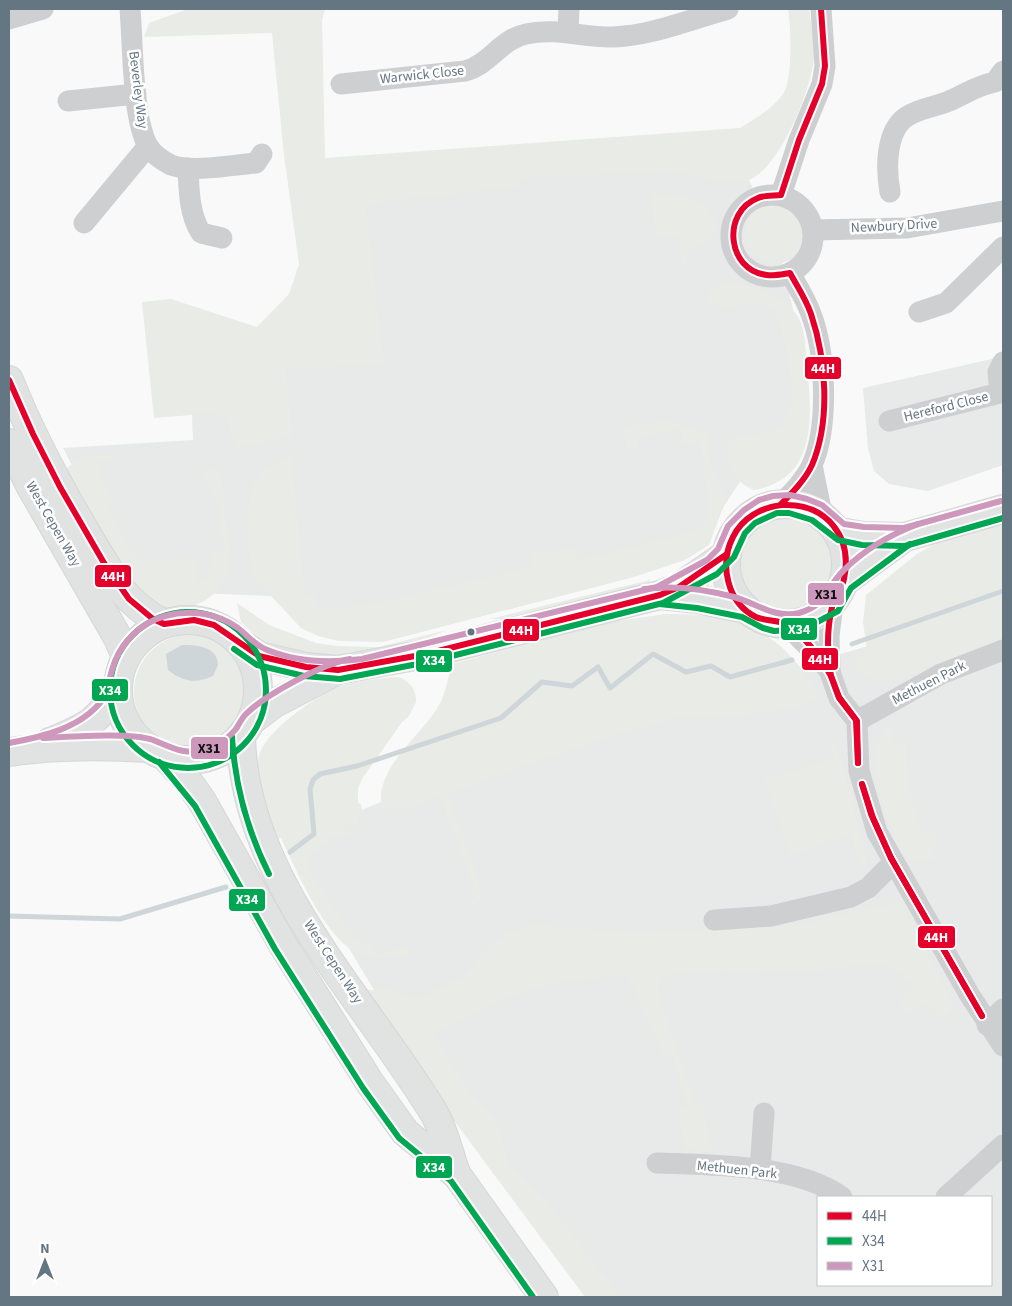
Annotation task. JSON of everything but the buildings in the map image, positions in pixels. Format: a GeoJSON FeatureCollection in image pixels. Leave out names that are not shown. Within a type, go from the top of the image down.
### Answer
{"type":"FeatureCollection","features":[{"type":"Feature","properties":{"kind":"main road","name":"West Cepen Way"},"geometry":{"type":"LineString","coordinates":[[9,380],[34,437],[72,510],[120,588],[142,610],[164,624]]}},
{"type":"Feature","properties":{"kind":"main road","name":"West Cepen Way"},"geometry":{"type":"LineString","coordinates":[[9,444],[31,487],[118,638],[126,657]]}},
{"type":"Feature","properties":{"kind":"main road"},"geometry":{"type":"LineString","coordinates":[[745,609],[732,590],[727,571],[726,554],[732,536],[743,521],[759,510],[781,504],[805,506],[831,523],[863,536],[905,537],[1003,509]]}},
{"type":"Feature","properties":{"kind":"main road"},"geometry":{"type":"LineString","coordinates":[[831,523],[845,548],[838,593]]}},
{"type":"Feature","properties":{"kind":"main road"},"geometry":{"type":"LineString","coordinates":[[660,595],[698,599],[745,609],[766,620],[785,623],[802,621],[820,614],[838,593],[905,537]]}},
{"type":"Feature","properties":{"kind":"main road"},"geometry":{"type":"LineString","coordinates":[[22,750],[71,734],[95,720],[110,704],[126,657],[137,642],[152,630],[164,624],[194,620],[214,625],[258,656],[306,667],[338,670],[426,654],[660,595],[679,587],[726,554]]}},
{"type":"Feature","properties":{"kind":"main road"},"geometry":{"type":"LineString","coordinates":[[239,642],[251,659],[258,679],[258,700],[246,728]]}},
{"type":"Feature","properties":{"kind":"main road"},"geometry":{"type":"LineString","coordinates":[[22,750],[111,745],[157,752],[182,760],[204,758],[224,750],[273,704],[338,670]]}},
{"type":"Feature","properties":{"kind":"main road"},"geometry":{"type":"LineString","coordinates":[[118,684],[119,703],[125,721],[135,736],[157,752]]}},
{"type":"Feature","properties":{"kind":"main road","name":"West Cepen Way"},"geometry":{"type":"LineString","coordinates":[[246,728],[241,760],[249,802],[256,825],[274,865],[307,925],[435,1114],[457,1175]]}},
{"type":"Feature","properties":{"kind":"main road","name":"West Cepen Way"},"geometry":{"type":"LineString","coordinates":[[157,752],[187,780],[202,801],[283,946],[370,1083],[405,1132],[457,1175],[544,1297]]}},
{"type":"Feature","properties":{"kind":"street"},"geometry":{"type":"LineString","coordinates":[[9,19],[43,9]]}},
{"type":"Feature","properties":{"kind":"street","name":"Beverley Way"},"geometry":{"type":"LineString","coordinates":[[130,9],[136,94],[148,146],[166,162],[188,168],[260,163]]}},
{"type":"Feature","properties":{"kind":"street"},"geometry":{"type":"LineString","coordinates":[[568,32],[569,9]]}},
{"type":"Feature","properties":{"kind":"street","name":"Warwick Close"},"geometry":{"type":"LineString","coordinates":[[341,84],[368,73],[471,70],[517,36],[538,32],[568,32],[596,37],[639,34],[728,9]]}},
{"type":"Feature","properties":{"kind":"street"},"geometry":{"type":"LineString","coordinates":[[781,195],[799,140],[822,84],[825,66],[821,9]]}},
{"type":"Feature","properties":{"kind":"street"},"geometry":{"type":"LineString","coordinates":[[883,182],[896,127],[906,117],[947,102],[980,85],[1001,83]]}},
{"type":"Feature","properties":{"kind":"street"},"geometry":{"type":"LineString","coordinates":[[68,101],[136,94]]}},
{"type":"Feature","properties":{"kind":"street"},"geometry":{"type":"LineString","coordinates":[[84,223],[148,146]]}},
{"type":"Feature","properties":{"kind":"street"},"geometry":{"type":"LineString","coordinates":[[188,168],[190,202],[196,224],[201,234],[222,238]]}},
{"type":"Feature","properties":{"kind":"street"},"geometry":{"type":"LineString","coordinates":[[781,195],[799,204],[806,211],[813,230],[813,243],[809,255],[800,266],[790,273],[772,277],[755,273],[747,268],[736,254],[731,236],[736,218],[747,204],[763,196],[781,195]]}},
{"type":"Feature","properties":{"kind":"street"},"geometry":{"type":"LineString","coordinates":[[919,312],[946,303],[1003,246],[997,233],[998,213]]}},
{"type":"Feature","properties":{"kind":"street","name":"Newbury Drive"},"geometry":{"type":"LineString","coordinates":[[813,230],[908,228],[998,213]]}},
{"type":"Feature","properties":{"kind":"street"},"geometry":{"type":"LineString","coordinates":[[781,504],[795,489],[812,465],[819,439],[822,409],[820,350],[806,301],[790,273]]}},
{"type":"Feature","properties":{"kind":"street","name":"Hereford Close"},"geometry":{"type":"LineString","coordinates":[[889,422],[1000,393],[998,372],[1003,362]]}},
{"type":"Feature","properties":{"kind":"street"},"geometry":{"type":"LineString","coordinates":[[812,465],[831,523]]}},
{"type":"Feature","properties":{"kind":"street"},"geometry":{"type":"LineString","coordinates":[[838,593],[829,636],[830,672],[839,698],[857,721],[858,758],[862,784],[877,832],[893,864],[987,1025],[1003,1046]]}},
{"type":"Feature","properties":{"kind":"street"},"geometry":{"type":"LineString","coordinates":[[785,623],[830,672]]}},
{"type":"Feature","properties":{"kind":"street","name":"Methuen Park"},"geometry":{"type":"LineString","coordinates":[[857,721],[941,674],[1003,650]]}},
{"type":"Feature","properties":{"kind":"street"},"geometry":{"type":"LineString","coordinates":[[714,920],[771,916],[851,897],[868,888],[893,864]]}},
{"type":"Feature","properties":{"kind":"street"},"geometry":{"type":"LineString","coordinates":[[987,1025],[1003,1009]]}},
{"type":"Feature","properties":{"kind":"street"},"geometry":{"type":"LineString","coordinates":[[760,1169],[764,1113]]}},
{"type":"Feature","properties":{"kind":"street"},"geometry":{"type":"LineString","coordinates":[[947,1196],[1003,1145]]}},
{"type":"Feature","properties":{"kind":"street","name":"Methuen Park"},"geometry":{"type":"LineString","coordinates":[[657,1163],[760,1169],[815,1184],[840,1196]]}},
{"type":"Feature","properties":{"kind":"shaded area"},"geometry":{"type":"Polygon","coordinates":[[[188,9],[325,9],[322,20],[325,158],[740,128],[773,105],[783,94],[786,87],[790,65],[788,9],[809,9],[814,58],[812,72],[800,109],[781,147],[758,174],[746,181],[722,181],[674,172],[523,178],[516,187],[366,204],[384,364],[286,370],[292,437],[236,448],[227,421],[217,413],[154,418],[142,302],[171,299],[257,327],[289,294],[299,264],[284,155],[272,33],[144,37],[149,23],[188,9]]]}},
{"type":"Feature","properties":{"kind":"shaded area"},"geometry":{"type":"Polygon","coordinates":[[[738,157],[776,237],[796,322],[801,430],[751,465],[703,538],[334,628],[292,597],[157,591],[125,566],[63,448],[193,440],[190,369],[338,347],[335,197],[438,175],[738,157]]]}},
{"type":"Feature","properties":{"kind":"shaded area"},"geometry":{"type":"Polygon","coordinates":[[[668,193],[683,196],[697,202],[705,207],[715,221],[715,233],[706,243],[690,247],[686,265],[681,264],[678,235],[656,237],[651,194],[668,193]]]}},
{"type":"Feature","properties":{"kind":"shaded area"},"geometry":{"type":"Polygon","coordinates":[[[775,204],[792,209],[800,217],[805,234],[800,251],[792,259],[775,264],[758,259],[750,251],[745,234],[750,217],[758,209],[775,204]]]}},
{"type":"Feature","properties":{"kind":"shaded area"},"geometry":{"type":"Polygon","coordinates":[[[728,283],[756,288],[785,303],[801,322],[805,341],[810,405],[806,443],[800,459],[790,473],[775,484],[754,490],[741,482],[732,473],[726,446],[735,438],[771,431],[783,422],[789,410],[791,396],[789,364],[779,321],[773,310],[765,305],[756,304],[725,307],[715,305],[706,298],[708,292],[728,283]]]}},
{"type":"Feature","properties":{"kind":"shaded area"},"geometry":{"type":"Polygon","coordinates":[[[1003,355],[1003,465],[928,491],[889,484],[874,471],[868,449],[863,388],[1003,355]]]}},
{"type":"Feature","properties":{"kind":"shaded area"},"geometry":{"type":"Polygon","coordinates":[[[668,421],[707,433],[711,466],[726,500],[709,545],[685,560],[634,577],[383,642],[339,641],[318,636],[301,628],[256,580],[251,570],[246,517],[252,485],[266,468],[276,462],[292,458],[305,596],[315,595],[316,609],[368,605],[534,566],[531,554],[573,548],[577,560],[693,531],[707,521],[709,510],[700,442],[683,444],[681,430],[638,436],[639,449],[626,450],[623,426],[668,421]]]}},
{"type":"Feature","properties":{"kind":"shaded area"},"geometry":{"type":"Polygon","coordinates":[[[114,454],[111,460],[99,462],[100,478],[105,478],[105,489],[110,489],[110,500],[115,499],[115,506],[108,507],[134,555],[141,560],[196,558],[197,581],[208,580],[208,570],[213,569],[211,553],[225,551],[224,534],[219,534],[220,516],[218,509],[203,475],[206,470],[215,469],[219,471],[222,481],[229,563],[225,580],[204,601],[185,608],[165,608],[153,603],[135,591],[59,469],[67,468],[83,456],[114,454]]]}},
{"type":"Feature","properties":{"kind":"shaded area"},"geometry":{"type":"Polygon","coordinates":[[[787,515],[805,518],[820,529],[831,544],[834,562],[831,580],[820,595],[805,606],[787,609],[769,606],[754,595],[743,580],[740,562],[743,544],[754,529],[769,518],[787,515]]]}},
{"type":"Feature","properties":{"kind":"shaded area"},"geometry":{"type":"Polygon","coordinates":[[[1003,520],[1003,639],[972,649],[898,680],[881,681],[854,672],[855,654],[867,648],[863,622],[866,595],[917,554],[936,543],[1003,520]]]}},
{"type":"Feature","properties":{"kind":"shaded area"},"geometry":{"type":"Polygon","coordinates":[[[650,580],[651,586],[516,619],[490,619],[650,580]]]}},
{"type":"Feature","properties":{"kind":"shaded area"},"geometry":{"type":"Polygon","coordinates":[[[237,603],[269,625],[316,643],[337,646],[379,647],[447,630],[395,651],[325,658],[266,644],[241,622],[237,603]]]}},
{"type":"Feature","properties":{"kind":"shaded area"},"geometry":{"type":"Polygon","coordinates":[[[1003,606],[1003,1297],[592,1297],[412,1053],[327,912],[288,840],[418,787],[763,677],[1003,606]]]}},
{"type":"Feature","properties":{"kind":"shaded area"},"geometry":{"type":"Polygon","coordinates":[[[666,614],[716,617],[737,622],[757,630],[774,641],[791,656],[819,697],[797,708],[739,716],[676,718],[618,734],[448,793],[479,881],[480,902],[473,905],[471,901],[477,898],[475,891],[471,890],[469,881],[472,881],[460,852],[462,852],[460,844],[457,843],[454,828],[451,828],[442,801],[434,798],[427,801],[423,807],[418,805],[404,810],[402,805],[383,811],[381,797],[384,783],[398,756],[440,704],[452,664],[610,622],[666,614]]]}},
{"type":"Feature","properties":{"kind":"shaded area"},"geometry":{"type":"Polygon","coordinates":[[[192,634],[214,638],[224,643],[233,651],[241,660],[246,670],[250,692],[246,714],[241,724],[233,733],[224,741],[214,746],[192,750],[170,746],[160,741],[151,733],[143,724],[138,714],[134,692],[138,670],[143,660],[151,651],[160,643],[170,638],[192,634]]]}},
{"type":"Feature","properties":{"kind":"shaded area"},"geometry":{"type":"Polygon","coordinates":[[[182,645],[200,646],[214,654],[218,665],[213,676],[207,679],[190,681],[168,670],[166,654],[182,645]]]}},
{"type":"Feature","properties":{"kind":"shaded area"},"geometry":{"type":"Polygon","coordinates":[[[398,677],[406,680],[412,686],[416,702],[409,716],[402,722],[362,779],[358,788],[358,803],[361,804],[363,812],[357,815],[359,823],[355,824],[353,822],[343,825],[352,837],[336,835],[310,855],[307,862],[310,874],[357,939],[366,946],[372,945],[375,956],[408,945],[411,955],[378,958],[358,953],[346,945],[334,933],[313,902],[281,838],[274,841],[259,786],[257,765],[263,746],[271,736],[292,716],[317,698],[338,687],[351,683],[398,677]]]}},
{"type":"Feature","properties":{"kind":"shaded area"},"geometry":{"type":"Polygon","coordinates":[[[826,719],[841,760],[861,834],[867,858],[865,869],[862,869],[850,834],[790,855],[764,779],[835,759],[826,719]]]}},
{"type":"Feature","properties":{"kind":"shaded area"},"geometry":{"type":"Polygon","coordinates":[[[891,722],[892,745],[906,745],[909,787],[922,831],[933,829],[940,843],[929,848],[934,858],[928,860],[914,861],[904,853],[889,822],[879,793],[876,777],[876,747],[882,733],[891,722]]]}},
{"type":"Feature","properties":{"kind":"shaded area"},"geometry":{"type":"Polygon","coordinates":[[[900,902],[915,926],[953,1007],[940,1020],[926,1003],[909,1014],[900,1003],[907,991],[915,985],[886,963],[818,970],[686,972],[663,977],[657,987],[661,1002],[686,1074],[694,1104],[702,1102],[712,1153],[685,1150],[678,1111],[687,1106],[672,1055],[663,1056],[628,975],[562,982],[528,991],[464,1017],[433,1034],[473,1097],[498,1123],[509,1164],[543,1197],[621,1297],[585,1297],[357,990],[396,990],[416,999],[464,976],[489,946],[509,932],[529,925],[637,932],[727,930],[802,923],[900,902]]]}},
{"type":"Feature","properties":{"kind":"waterway"},"geometry":{"type":"LineString","coordinates":[[852,644],[1003,591]]}},
{"type":"Feature","properties":{"kind":"waterway"},"geometry":{"type":"LineString","coordinates":[[290,852],[314,834],[310,789],[313,780],[320,774],[357,766],[501,718],[542,682],[572,686],[598,667],[610,688],[653,654],[686,672],[711,666],[730,677],[792,660]]}},
{"type":"Feature","properties":{"kind":"waterway"},"geometry":{"type":"LineString","coordinates":[[9,916],[120,919],[226,887]]}},
{"type":"Feature","properties":{"kind":"transit line","name":"44H"},"geometry":{"type":"LineString","coordinates":[[781,504],[806,476],[818,447],[824,409],[823,370],[820,350],[809,308],[790,273],[767,275],[754,271],[744,263],[737,253],[734,227],[738,215],[746,205],[760,197],[781,195],[799,140],[822,84],[825,66],[821,9]]}},
{"type":"Feature","properties":{"kind":"transit line","name":"44H"},"geometry":{"type":"LineString","coordinates":[[9,380],[33,434],[60,487],[104,563],[129,599],[153,619],[164,624],[194,620],[214,625],[259,656],[306,667],[338,670],[426,654],[660,595],[679,587],[727,554]]}},
{"type":"Feature","properties":{"kind":"transit line","name":"X31"},"geometry":{"type":"LineString","coordinates":[[9,743],[61,730],[94,709],[105,696],[115,661],[125,643],[139,629],[165,616],[184,613],[212,616],[238,628],[261,647],[288,657],[326,661],[362,659],[657,587],[707,560],[718,549],[728,526],[744,510],[759,500],[773,496],[790,495],[807,499],[822,505],[844,524],[864,527],[904,528],[1001,501]]}},
{"type":"Feature","properties":{"kind":"transit line","name":"44H"},"geometry":{"type":"LineString","coordinates":[[782,505],[798,506],[823,516],[833,525],[840,536],[844,549],[846,563],[844,579],[842,587],[833,603],[828,633],[831,676],[817,655],[798,633],[786,624],[756,617],[746,611],[732,593],[728,582],[727,559],[729,548],[737,530],[747,519],[760,511],[782,505]]}},
{"type":"Feature","properties":{"kind":"transit line","name":"X34"},"geometry":{"type":"LineString","coordinates":[[234,649],[257,665],[304,676],[340,679],[428,662],[663,603],[717,574],[734,557],[745,533],[755,523],[777,513],[789,513],[812,520],[838,540],[862,545],[905,546],[1003,518]]}},
{"type":"Feature","properties":{"kind":"transit line","name":"X31"},"geometry":{"type":"LineString","coordinates":[[644,589],[666,587],[700,590],[734,597],[766,610],[782,614],[799,613],[809,610],[816,605],[826,595],[838,576],[869,549],[918,524]]}},
{"type":"Feature","properties":{"kind":"transit line","name":"X34"},"geometry":{"type":"LineString","coordinates":[[659,604],[697,608],[742,617],[763,628],[774,631],[804,629],[838,611],[851,588],[910,544]]}},
{"type":"Feature","properties":{"kind":"transit line","name":"X34"},"geometry":{"type":"LineString","coordinates":[[180,612],[196,612],[211,615],[225,621],[238,629],[249,640],[263,667],[266,690],[265,705],[257,727],[249,740],[238,751],[211,765],[196,768],[180,768],[165,765],[151,759],[138,751],[127,740],[113,713],[110,698],[110,682],[113,667],[119,653],[127,640],[138,629],[165,615],[180,612]]}},
{"type":"Feature","properties":{"kind":"transit line","name":"X31"},"geometry":{"type":"LineString","coordinates":[[43,738],[130,736],[153,740],[184,751],[197,752],[217,744],[229,736],[246,714],[280,689],[311,673],[350,659]]}},
{"type":"Feature","properties":{"kind":"transit line","name":"44H"},"geometry":{"type":"LineString","coordinates":[[831,676],[839,697],[857,721],[858,763]]}},
{"type":"Feature","properties":{"kind":"transit line","name":"44H"},"geometry":{"type":"LineString","coordinates":[[831,676],[839,698],[856,720],[858,763]]}},
{"type":"Feature","properties":{"kind":"transit line","name":"X34"},"geometry":{"type":"LineString","coordinates":[[232,737],[236,773],[243,807],[254,841],[269,874]]}},
{"type":"Feature","properties":{"kind":"transit line","name":"X34"},"geometry":{"type":"LineString","coordinates":[[159,762],[195,806],[275,949],[363,1088],[399,1138],[451,1181],[533,1297]]}},
{"type":"Feature","properties":{"kind":"transit line","name":"44H"},"geometry":{"type":"LineString","coordinates":[[862,784],[873,818],[891,858]]}},
{"type":"Feature","properties":{"kind":"transit line","name":"44H"},"geometry":{"type":"LineString","coordinates":[[862,784],[871,814],[891,858]]}},
{"type":"Feature","properties":{"kind":"transit line","name":"44H"},"geometry":{"type":"LineString","coordinates":[[891,858],[982,1016]]}},
{"type":"Feature","properties":{"kind":"transit line","name":"44H"},"geometry":{"type":"LineString","coordinates":[[891,858],[982,1016]]}}]}
